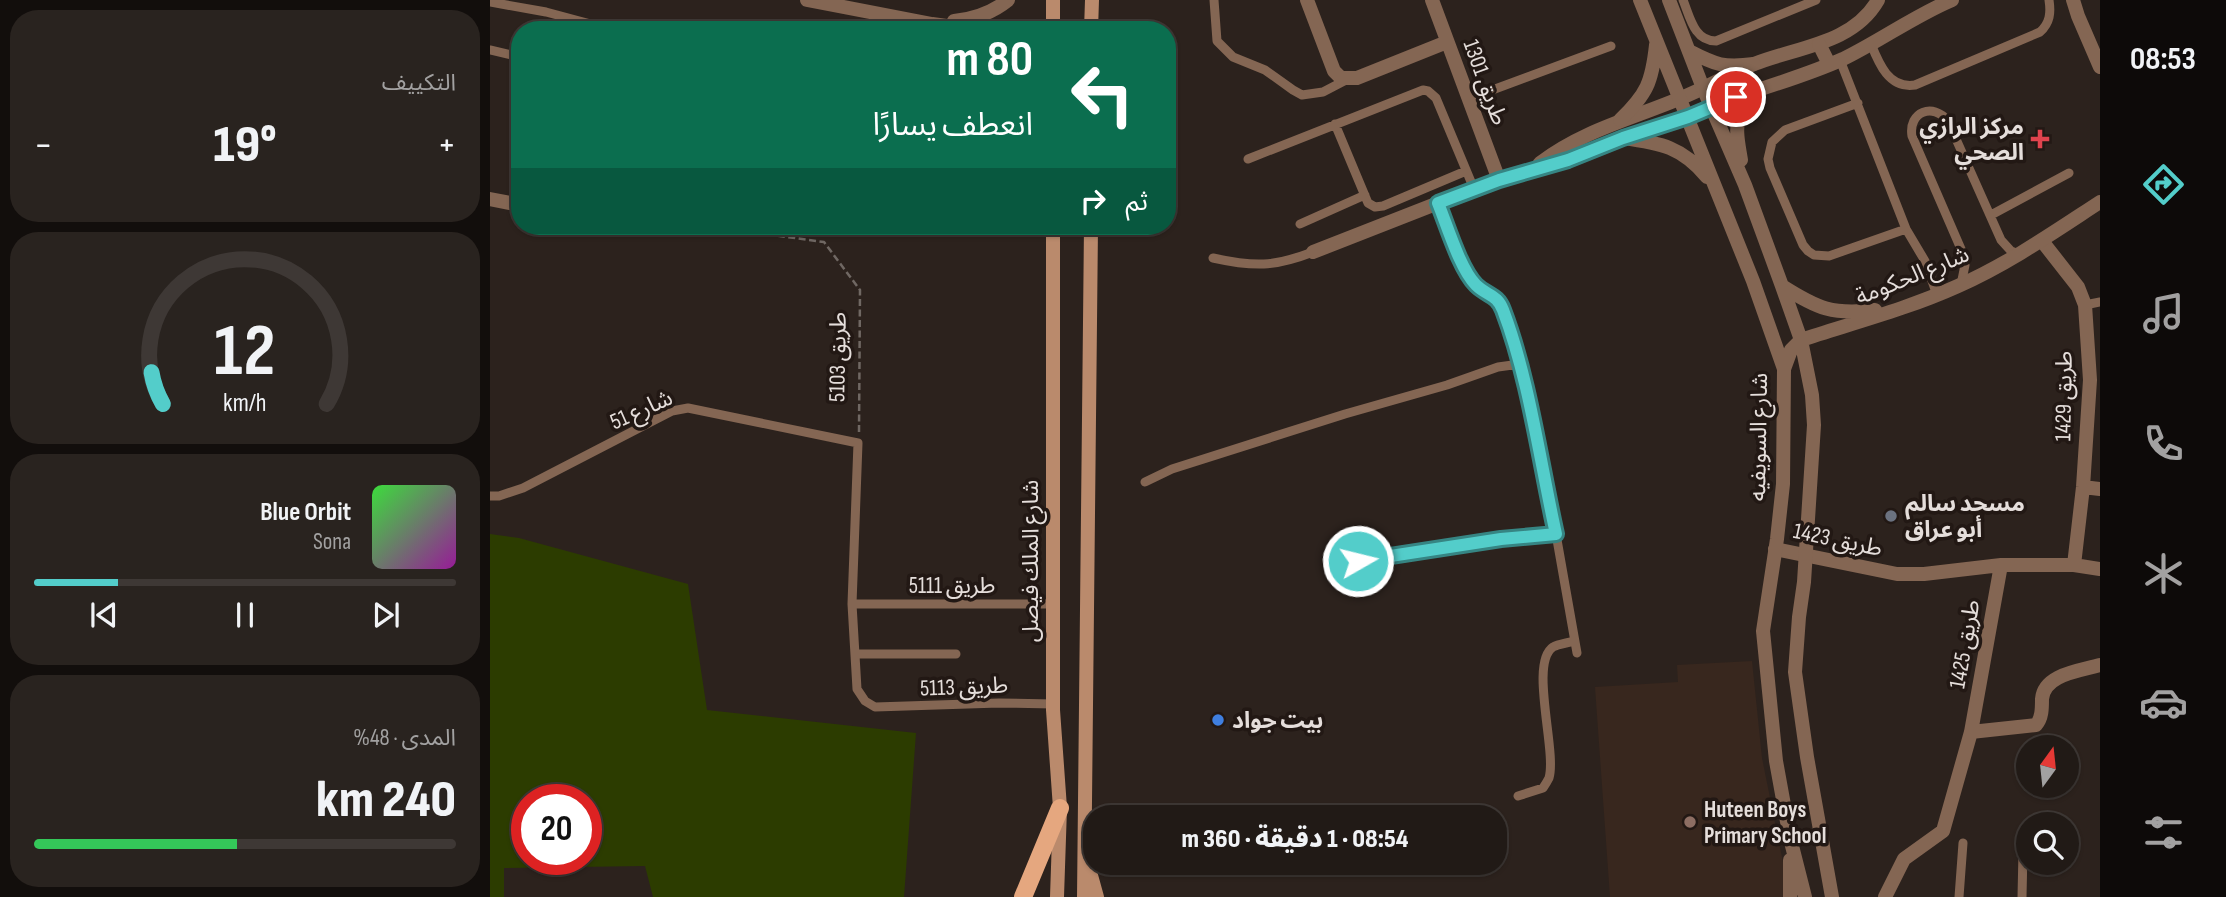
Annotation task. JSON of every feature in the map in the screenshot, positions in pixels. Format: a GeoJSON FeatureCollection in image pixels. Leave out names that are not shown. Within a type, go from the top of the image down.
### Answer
{"type":"FeatureCollection","features":[{"type":"Feature","properties":{"kind":"main road"},"geometry":{"type":"LineString","coordinates":[[1054,0],[1054,21]]}},
{"type":"Feature","properties":{"kind":"main road"},"geometry":{"type":"LineString","coordinates":[[1091,21],[1092,0]]}},
{"type":"Feature","properties":{"kind":"main road","name":"شارع الملك فيصل"},"geometry":{"type":"LineString","coordinates":[[1054,235],[1053,704],[1060,808],[1057,897]]}},
{"type":"Feature","properties":{"kind":"main road"},"geometry":{"type":"LineString","coordinates":[[1085,805],[1091,235]]}},
{"type":"Feature","properties":{"kind":"main road"},"geometry":{"type":"LineString","coordinates":[[1023,897],[1060,808]]}},
{"type":"Feature","properties":{"kind":"main road"},"geometry":{"type":"LineString","coordinates":[[1084,875],[1084,897]]}},
{"type":"Feature","properties":{"kind":"main road"},"geometry":{"type":"LineString","coordinates":[[1091,875],[1097,897]]}},
{"type":"Feature","properties":{"kind":"street"},"geometry":{"type":"LineString","coordinates":[[807,0],[848,3],[920,21]]}},
{"type":"Feature","properties":{"kind":"street"},"geometry":{"type":"LineString","coordinates":[[957,21],[973,19],[997,9],[1009,0]]}},
{"type":"Feature","properties":{"kind":"street"},"geometry":{"type":"LineString","coordinates":[[1307,0],[1334,71],[1346,80],[1447,42]]}},
{"type":"Feature","properties":{"kind":"street","name":"طريق 1301"},"geometry":{"type":"LineString","coordinates":[[1432,0],[1499,180]]}},
{"type":"Feature","properties":{"kind":"street","name":"شارع السويفيه"},"geometry":{"type":"LineString","coordinates":[[1640,0],[1753,281],[1784,369],[1783,484],[1763,631],[1776,761],[1790,838],[1805,897]]}},
{"type":"Feature","properties":{"kind":"street","name":"شارع السويفيه"},"geometry":{"type":"LineString","coordinates":[[1669,0],[1745,185],[1782,286],[1801,340],[1812,395],[1814,425],[1795,672],[1831,891]]}},
{"type":"Feature","properties":{"kind":"street"},"geometry":{"type":"LineString","coordinates":[[1531,170],[1574,141],[1620,120],[1680,99],[1754,64],[1819,44],[1861,24],[1878,0]]}},
{"type":"Feature","properties":{"kind":"street"},"geometry":{"type":"LineString","coordinates":[[1314,252],[1474,189],[1568,160],[1834,62],[1952,0]]}},
{"type":"Feature","properties":{"kind":"street"},"geometry":{"type":"LineString","coordinates":[[2073,0],[2100,67]]}},
{"type":"Feature","properties":{"kind":"street"},"geometry":{"type":"LineString","coordinates":[[1620,120],[1640,102],[1653,74],[1656,44]]}},
{"type":"Feature","properties":{"kind":"street"},"geometry":{"type":"LineString","coordinates":[[1819,44],[1834,62]]}},
{"type":"Feature","properties":{"kind":"street"},"geometry":{"type":"LineString","coordinates":[[1689,51],[1716,65],[1732,67],[1754,64]]}},
{"type":"Feature","properties":{"kind":"street"},"geometry":{"type":"LineString","coordinates":[[1745,185],[1737,142],[1739,115],[1762,88]]}},
{"type":"Feature","properties":{"kind":"street"},"geometry":{"type":"LineString","coordinates":[[1623,138],[1653,142],[1678,152],[1691,159],[1715,186]]}},
{"type":"Feature","properties":{"kind":"street"},"geometry":{"type":"LineString","coordinates":[[490,199],[511,203]]}},
{"type":"Feature","properties":{"kind":"street","name":"شارع الحكومة"},"geometry":{"type":"LineString","coordinates":[[1801,340],[1904,307],[1961,285],[2042,241],[2100,202]]}},
{"type":"Feature","properties":{"kind":"street","name":"طريق 1429"},"geometry":{"type":"LineString","coordinates":[[2042,241],[2078,288],[2085,306],[2094,400],[2074,565]]}},
{"type":"Feature","properties":{"kind":"street"},"geometry":{"type":"LineString","coordinates":[[1782,286],[1804,300],[1846,313],[1904,307]]}},
{"type":"Feature","properties":{"kind":"street"},"geometry":{"type":"LineString","coordinates":[[1784,369],[1791,350],[1801,340]]}},
{"type":"Feature","properties":{"kind":"street"},"geometry":{"type":"LineString","coordinates":[[2083,487],[2100,489]]}},
{"type":"Feature","properties":{"kind":"street","name":"طريق 1423"},"geometry":{"type":"LineString","coordinates":[[1775,549],[1897,574],[1924,574],[2001,565],[2074,565],[2100,569]]}},
{"type":"Feature","properties":{"kind":"street","name":"طريق 1425"},"geometry":{"type":"LineString","coordinates":[[1885,897],[1904,859],[1942,831],[1971,732],[2001,565]]}},
{"type":"Feature","properties":{"kind":"street"},"geometry":{"type":"LineString","coordinates":[[1971,732],[2036,726],[2041,717],[2043,689],[2049,681],[2100,665]]}},
{"type":"Feature","properties":{"kind":"street"},"geometry":{"type":"LineString","coordinates":[[1790,838],[1790,897]]}},
{"type":"Feature","properties":{"kind":"street"},"geometry":{"type":"LineString","coordinates":[[1831,891],[1840,897]]}},
{"type":"Feature","properties":{"kind":"lane"},"geometry":{"type":"LineString","coordinates":[[546,12],[548,0]]}},
{"type":"Feature","properties":{"kind":"lane"},"geometry":{"type":"LineString","coordinates":[[1214,0],[1217,41],[1233,57],[1265,70],[1301,94],[1323,92],[1346,80]]}},
{"type":"Feature","properties":{"kind":"lane"},"geometry":{"type":"LineString","coordinates":[[1684,0],[1698,34],[1716,41],[1816,0]]}},
{"type":"Feature","properties":{"kind":"lane"},"geometry":{"type":"LineString","coordinates":[[1871,44],[1880,66],[1889,77],[1903,85],[1915,85],[2040,32],[2049,19],[2049,0]]}},
{"type":"Feature","properties":{"kind":"lane"},"geometry":{"type":"LineString","coordinates":[[490,2],[579,21]]}},
{"type":"Feature","properties":{"kind":"lane"},"geometry":{"type":"LineString","coordinates":[[1468,99],[1611,46]]}},
{"type":"Feature","properties":{"kind":"lane"},"geometry":{"type":"LineString","coordinates":[[490,50],[511,55]]}},
{"type":"Feature","properties":{"kind":"lane"},"geometry":{"type":"LineString","coordinates":[[1834,62],[1858,103],[1906,229],[1925,261],[1937,295]]}},
{"type":"Feature","properties":{"kind":"lane"},"geometry":{"type":"LineString","coordinates":[[1248,159],[1418,91],[1428,91],[1436,98],[1474,189]]}},
{"type":"Feature","properties":{"kind":"lane"},"geometry":{"type":"LineString","coordinates":[[1858,103],[1778,135],[1769,150],[1770,167],[1803,245],[1814,255],[1829,256],[1906,229]]}},
{"type":"Feature","properties":{"kind":"lane"},"geometry":{"type":"LineString","coordinates":[[1961,285],[1965,265],[1961,249],[1912,136],[1913,120],[1919,114],[1935,111],[1943,114],[1948,121],[2001,240],[2011,251],[2018,254]]}},
{"type":"Feature","properties":{"kind":"lane"},"geometry":{"type":"LineString","coordinates":[[1335,124],[1371,206],[1379,208],[1466,171]]}},
{"type":"Feature","properties":{"kind":"lane"},"geometry":{"type":"LineString","coordinates":[[1991,215],[2069,173]]}},
{"type":"Feature","properties":{"kind":"lane"},"geometry":{"type":"LineString","coordinates":[[1300,224],[1365,195]]}},
{"type":"Feature","properties":{"kind":"lane"},"geometry":{"type":"LineString","coordinates":[[1438,203],[1462,262],[1476,286],[1494,296],[1502,307],[1520,364],[1556,534],[1577,653]]}},
{"type":"Feature","properties":{"kind":"lane"},"geometry":{"type":"LineString","coordinates":[[1213,258],[1264,266],[1292,261],[1314,252]]}},
{"type":"Feature","properties":{"kind":"lane"},"geometry":{"type":"LineString","coordinates":[[2085,306],[2100,302]]}},
{"type":"Feature","properties":{"kind":"lane"},"geometry":{"type":"LineString","coordinates":[[1144,482],[1172,469],[1345,414],[1447,385],[1498,367],[1520,364]]}},
{"type":"Feature","properties":{"kind":"lane","name":"شارع 51"},"geometry":{"type":"LineString","coordinates":[[490,496],[499,496],[523,488],[672,411],[688,408],[859,443]]}},
{"type":"Feature","properties":{"kind":"lane"},"geometry":{"type":"LineString","coordinates":[[859,443],[852,604],[855,654],[957,654]]}},
{"type":"Feature","properties":{"kind":"lane"},"geometry":{"type":"LineString","coordinates":[[1358,561],[1501,539],[1556,534]]}},
{"type":"Feature","properties":{"kind":"lane","name":"طريق 5111"},"geometry":{"type":"LineString","coordinates":[[852,604],[1053,604]]}},
{"type":"Feature","properties":{"kind":"lane"},"geometry":{"type":"LineString","coordinates":[[1518,796],[1543,788],[1549,777],[1549,738],[1542,677],[1548,654],[1553,647],[1574,641]]}},
{"type":"Feature","properties":{"kind":"lane","name":"طريق 5113"},"geometry":{"type":"LineString","coordinates":[[855,654],[857,689],[865,701],[876,707],[1053,704]]}},
{"type":"Feature","properties":{"kind":"lane"},"geometry":{"type":"LineString","coordinates":[[1959,897],[1963,843]]}},
{"type":"Feature","properties":{"kind":"lane"},"geometry":{"type":"LineString","coordinates":[[2022,875],[2022,897]]}},
{"type":"Feature","properties":{"kind":"path","name":"طريق 5103"},"geometry":{"type":"LineString","coordinates":[[772,235],[824,242],[860,290],[859,443]]}},
{"type":"Feature","properties":{"kind":"shaded area","name":"Huteen Boys Primary School"},"geometry":{"type":"Polygon","coordinates":[[[1752,661],[1762,758],[1788,887],[1785,897],[1610,897],[1595,687],[1678,682],[1677,665],[1752,661]]]}},
{"type":"Feature","properties":{"kind":"green space"},"geometry":{"type":"Polygon","coordinates":[[[490,534],[519,538],[688,584],[707,710],[916,733],[904,897],[653,897],[645,866],[602,867],[602,784],[511,784],[511,868],[504,868],[504,897],[490,897],[490,534]]]}},
{"type":"Feature","properties":{"kind":"place","name":"مركز الرازي الصحي"},"geometry":{"type":"Point","coordinates":[2040,139]}},
{"type":"Feature","properties":{"kind":"place","name":"مسجد سالم أبو عراق"},"geometry":{"type":"Point","coordinates":[1891,516]}},
{"type":"Feature","properties":{"kind":"place","name":"بيت جواد"},"geometry":{"type":"Point","coordinates":[1218,720]}},
{"type":"Feature","properties":{"kind":"place","name":"Huteen Boys Primary School"},"geometry":{"type":"Point","coordinates":[1690,822]}},
{"type":"Feature","properties":{"kind":"route"},"geometry":{"type":"LineString","coordinates":[[1358,561],[1501,539],[1556,534],[1520,364],[1502,307],[1494,296],[1476,286],[1462,262],[1438,203],[1499,180],[1568,160],[1736,97]]}}]}
